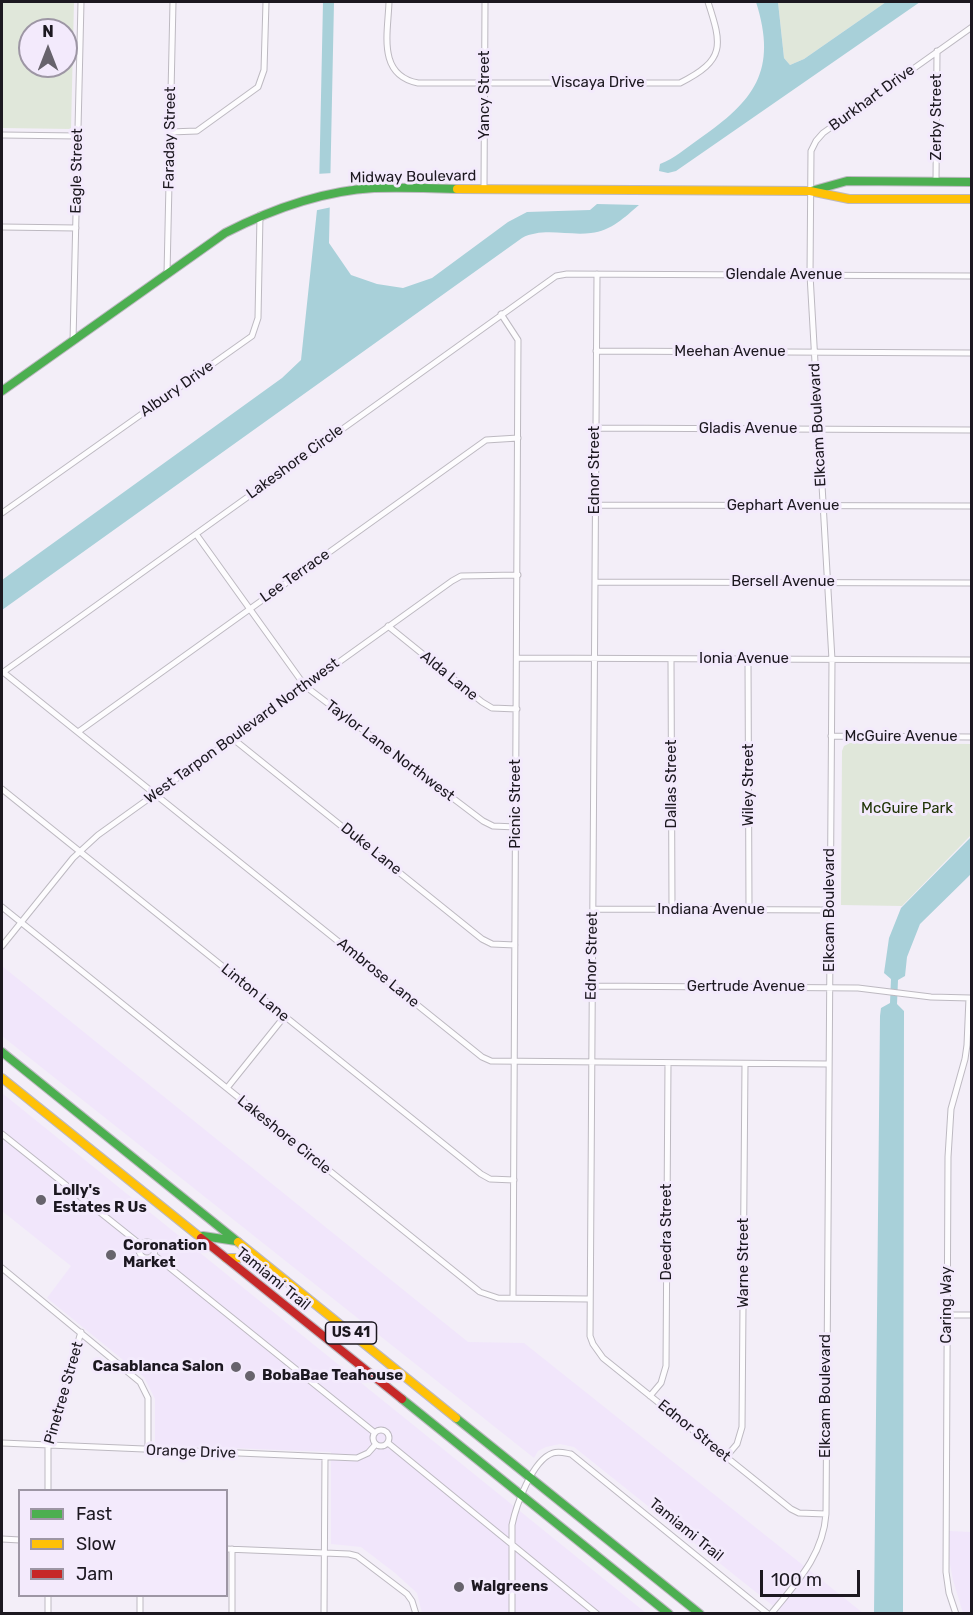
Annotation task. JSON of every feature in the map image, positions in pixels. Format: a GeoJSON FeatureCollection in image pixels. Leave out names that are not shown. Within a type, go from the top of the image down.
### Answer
{"type":"FeatureCollection","features":[{"type":"Feature","properties":{"kind":"main road","name":"Midway Boulevard"},"geometry":{"type":"LineString","coordinates":[[810,191],[847,182],[972,182]]}},
{"type":"Feature","properties":{"kind":"main road","name":"Midway Boulevard"},"geometry":{"type":"LineString","coordinates":[[2,391],[225,233],[260,215],[310,197],[338,191],[375,188],[810,191],[849,199],[972,199]]}},
{"type":"Feature","properties":{"kind":"main road","name":"Tamiami Trail"},"geometry":{"type":"LineString","coordinates":[[2,1052],[700,1614]]}},
{"type":"Feature","properties":{"kind":"main road","name":"Tamiami Trail"},"geometry":{"type":"LineString","coordinates":[[2,1077],[669,1614]]}},
{"type":"Feature","properties":{"kind":"main road"},"geometry":{"type":"LineString","coordinates":[[198,1235],[218,1240],[236,1240]]}},
{"type":"Feature","properties":{"kind":"main road"},"geometry":{"type":"LineString","coordinates":[[226,1258],[243,1258],[265,1264]]}},
{"type":"Feature","properties":{"kind":"street","name":"Eagle Street"},"geometry":{"type":"LineString","coordinates":[[73,341],[81,2]]}},
{"type":"Feature","properties":{"kind":"street","name":"Faraday Street"},"geometry":{"type":"LineString","coordinates":[[167,275],[174,2]]}},
{"type":"Feature","properties":{"kind":"street"},"geometry":{"type":"LineString","coordinates":[[170,132],[186,133],[204,127],[258,87],[264,70],[266,2]]}},
{"type":"Feature","properties":{"kind":"street","name":"Viscaya Drive"},"geometry":{"type":"LineString","coordinates":[[389,2],[388,57],[398,75],[415,82],[485,83],[680,83],[713,60],[718,51],[718,32],[708,2]]}},
{"type":"Feature","properties":{"kind":"street","name":"Yancy Street"},"geometry":{"type":"LineString","coordinates":[[484,189],[485,2]]}},
{"type":"Feature","properties":{"kind":"street","name":"Burkhart Drive"},"geometry":{"type":"LineString","coordinates":[[810,191],[812,151],[816,141],[823,133],[972,27]]}},
{"type":"Feature","properties":{"kind":"street","name":"Zerby Street"},"geometry":{"type":"LineString","coordinates":[[936,182],[937,51]]}},
{"type":"Feature","properties":{"kind":"street"},"geometry":{"type":"LineString","coordinates":[[2,135],[78,136]]}},
{"type":"Feature","properties":{"kind":"street","name":"Elkcam Boulevard"},"geometry":{"type":"LineString","coordinates":[[770,1614],[813,1560],[824,1534],[826,1514],[832,660],[810,275],[810,191]]}},
{"type":"Feature","properties":{"kind":"street","name":"Albury Drive"},"geometry":{"type":"LineString","coordinates":[[2,513],[252,336],[258,318],[260,215]]}},
{"type":"Feature","properties":{"kind":"street"},"geometry":{"type":"LineString","coordinates":[[2,227],[75,228]]}},
{"type":"Feature","properties":{"kind":"street","name":"Glendale Avenue"},"geometry":{"type":"LineString","coordinates":[[597,274],[972,276]]}},
{"type":"Feature","properties":{"kind":"street","name":"Lakeshore Circle"},"geometry":{"type":"LineString","coordinates":[[2,673],[556,276],[597,274]]}},
{"type":"Feature","properties":{"kind":"street","name":"Ednor Street"},"geometry":{"type":"LineString","coordinates":[[597,274],[590,1336],[597,1351],[790,1509],[799,1513],[826,1514]]}},
{"type":"Feature","properties":{"kind":"street","name":"Picnic Street"},"geometry":{"type":"LineString","coordinates":[[501,314],[518,340],[513,1298]]}},
{"type":"Feature","properties":{"kind":"street","name":"Meehan Avenue"},"geometry":{"type":"LineString","coordinates":[[596,351],[972,353]]}},
{"type":"Feature","properties":{"kind":"street","name":"Gladis Avenue"},"geometry":{"type":"LineString","coordinates":[[596,428],[972,430]]}},
{"type":"Feature","properties":{"kind":"street","name":"Lee Terrace"},"geometry":{"type":"LineString","coordinates":[[78,732],[486,440],[519,438]]}},
{"type":"Feature","properties":{"kind":"street","name":"Gephart Avenue"},"geometry":{"type":"LineString","coordinates":[[595,505],[972,507]]}},
{"type":"Feature","properties":{"kind":"street","name":"Taylor Lane Northwest"},"geometry":{"type":"LineString","coordinates":[[196,534],[305,686],[483,821],[493,826],[516,827]]}},
{"type":"Feature","properties":{"kind":"street","name":"West Tarpon Boulevard Northwest"},"geometry":{"type":"LineString","coordinates":[[2,946],[79,851],[232,738],[452,580],[461,576],[518,575]]}},
{"type":"Feature","properties":{"kind":"street","name":"Bersell Avenue"},"geometry":{"type":"LineString","coordinates":[[595,582],[972,583]]}},
{"type":"Feature","properties":{"kind":"street","name":"Alda Lane"},"geometry":{"type":"LineString","coordinates":[[388,626],[482,702],[492,708],[517,709]]}},
{"type":"Feature","properties":{"kind":"street","name":"Ionia Avenue"},"geometry":{"type":"LineString","coordinates":[[517,658],[972,660]]}},
{"type":"Feature","properties":{"kind":"street","name":"Dallas Street"},"geometry":{"type":"LineString","coordinates":[[671,659],[672,909]]}},
{"type":"Feature","properties":{"kind":"street","name":"Wiley Street"},"geometry":{"type":"LineString","coordinates":[[748,659],[749,910]]}},
{"type":"Feature","properties":{"kind":"street","name":"Ambrose Lane"},"geometry":{"type":"LineString","coordinates":[[2,673],[482,1057],[491,1061],[515,1063],[829,1064]]}},
{"type":"Feature","properties":{"kind":"street","name":"McGuire Avenue"},"geometry":{"type":"LineString","coordinates":[[831,736],[972,737]]}},
{"type":"Feature","properties":{"kind":"street","name":"Duke Lane"},"geometry":{"type":"LineString","coordinates":[[232,738],[482,939],[492,944],[515,945]]}},
{"type":"Feature","properties":{"kind":"street","name":"Linton Lane"},"geometry":{"type":"LineString","coordinates":[[2,789],[481,1174],[490,1179],[514,1180]]}},
{"type":"Feature","properties":{"kind":"street","name":"Lakeshore Circle"},"geometry":{"type":"LineString","coordinates":[[2,907],[480,1292],[490,1297],[590,1299]]}},
{"type":"Feature","properties":{"kind":"street","name":"Indiana Avenue"},"geometry":{"type":"LineString","coordinates":[[592,909],[830,910]]}},
{"type":"Feature","properties":{"kind":"street","name":"Gertrude Avenue"},"geometry":{"type":"LineString","coordinates":[[592,986],[829,987],[884,990],[931,997],[970,998]]}},
{"type":"Feature","properties":{"kind":"street","name":"Caring Way"},"geometry":{"type":"LineString","coordinates":[[956,1614],[946,1572],[949,1122],[954,1093],[965,1059],[970,998]]}},
{"type":"Feature","properties":{"kind":"street"},"geometry":{"type":"LineString","coordinates":[[227,1088],[284,1017]]}},
{"type":"Feature","properties":{"kind":"street","name":"Deedra Street"},"geometry":{"type":"LineString","coordinates":[[650,1396],[660,1383],[666,1366],[668,1064]]}},
{"type":"Feature","properties":{"kind":"street","name":"Warne Street"},"geometry":{"type":"LineString","coordinates":[[726,1457],[737,1444],[742,1427],[745,1064]]}},
{"type":"Feature","properties":{"kind":"street"},"geometry":{"type":"LineString","coordinates":[[2,1134],[141,1245]]}},
{"type":"Feature","properties":{"kind":"street"},"geometry":{"type":"LineString","coordinates":[[147,1242],[155,1249],[154,1255],[148,1259],[142,1257],[138,1251],[141,1245],[147,1242]]}},
{"type":"Feature","properties":{"kind":"street"},"geometry":{"type":"LineString","coordinates":[[154,1255],[375,1433]]}},
{"type":"Feature","properties":{"kind":"street"},"geometry":{"type":"LineString","coordinates":[[2,1270],[134,1375],[145,1389],[148,1398],[148,1450]]}},
{"type":"Feature","properties":{"kind":"street"},"geometry":{"type":"LineString","coordinates":[[947,1315],[972,1315]]}},
{"type":"Feature","properties":{"kind":"street","name":"Pinetree Street"},"geometry":{"type":"LineString","coordinates":[[48,1489],[48,1445],[81,1332]]}},
{"type":"Feature","properties":{"kind":"street"},"geometry":{"type":"LineString","coordinates":[[380,1430],[387,1432],[388,1443],[384,1446],[376,1444],[373,1438],[375,1433],[380,1430]]}},
{"type":"Feature","properties":{"kind":"street","name":"Orange Drive"},"geometry":{"type":"LineString","coordinates":[[2,1443],[357,1458],[368,1453],[376,1444]]}},
{"type":"Feature","properties":{"kind":"street"},"geometry":{"type":"LineString","coordinates":[[388,1443],[597,1614]]}},
{"type":"Feature","properties":{"kind":"street","name":"Tamiami Trail"},"geometry":{"type":"LineString","coordinates":[[530,1477],[543,1459],[551,1454],[561,1452],[571,1454],[770,1614]]}},
{"type":"Feature","properties":{"kind":"street"},"geometry":{"type":"LineString","coordinates":[[324,1614],[325,1457]]}},
{"type":"Feature","properties":{"kind":"street"},"geometry":{"type":"LineString","coordinates":[[512,1614],[512,1525],[530,1477]]}},
{"type":"Feature","properties":{"kind":"street"},"geometry":{"type":"LineString","coordinates":[[2,1539],[18,1540]]}},
{"type":"Feature","properties":{"kind":"street"},"geometry":{"type":"LineString","coordinates":[[232,1614],[229,1549],[349,1554],[365,1560],[407,1594],[416,1614]]}},
{"type":"Feature","properties":{"kind":"street"},"geometry":{"type":"LineString","coordinates":[[48,1597],[48,1614]]}},
{"type":"Feature","properties":{"kind":"street"},"geometry":{"type":"LineString","coordinates":[[140,1597],[140,1614]]}},
{"type":"Feature","properties":{"kind":"shaded area"},"geometry":{"type":"Polygon","coordinates":[[[2,966],[468,1342],[524,1343],[863,1613],[782,1613],[574,1447],[560,1444],[546,1447],[538,1451],[534,1458],[2,1036],[2,966]]]}},
{"type":"Feature","properties":{"kind":"shaded area"},"geometry":{"type":"Polygon","coordinates":[[[2,1093],[646,1613],[422,1613],[417,1593],[361,1547],[331,1544],[331,1452],[155,1445],[155,1399],[144,1377],[47,1298],[71,1266],[2,1211],[2,1093]]]}},
{"type":"Feature","properties":{"kind":"shaded area"},"geometry":{"type":"Polygon","coordinates":[[[949,1531],[971,1532],[971,1613],[963,1613],[953,1580],[949,1559],[949,1531]]]}},
{"type":"Feature","properties":{"kind":"green space"},"geometry":{"type":"Polygon","coordinates":[[[2,2],[74,2],[74,18],[18,18],[18,78],[72,78],[71,129],[2,128],[2,2]]]}},
{"type":"Feature","properties":{"kind":"green space"},"geometry":{"type":"Polygon","coordinates":[[[778,2],[886,2],[804,59],[790,65],[784,58],[778,2]]]}},
{"type":"Feature","properties":{"kind":"green space","name":"McGuire Park"},"geometry":{"type":"Polygon","coordinates":[[[850,743],[971,744],[971,835],[902,906],[841,905],[842,751],[844,746],[850,743]]]}},
{"type":"Feature","properties":{"kind":"water"},"geometry":{"type":"Polygon","coordinates":[[[323,2],[334,2],[329,243],[351,275],[377,284],[403,288],[432,278],[508,222],[527,212],[590,210],[597,204],[639,205],[617,223],[598,232],[582,234],[547,232],[522,238],[2,610],[2,580],[282,378],[301,360],[319,191],[323,2]]]}},
{"type":"Feature","properties":{"kind":"water"},"geometry":{"type":"Polygon","coordinates":[[[756,2],[778,2],[784,58],[790,65],[804,59],[886,2],[920,2],[676,171],[668,173],[659,171],[660,164],[680,153],[734,111],[747,97],[756,82],[762,66],[764,47],[756,2]]]}},
{"type":"Feature","properties":{"kind":"water"},"geometry":{"type":"Polygon","coordinates":[[[971,837],[971,874],[920,924],[907,957],[905,976],[898,980],[897,1004],[904,1011],[903,1613],[874,1614],[880,1016],[881,1008],[890,1003],[891,979],[884,973],[889,938],[901,908],[971,837]]]}},
{"type":"Feature","properties":{"kind":"pier"},"geometry":{"type":"Polygon","coordinates":[[[333,173],[332,207],[313,211],[316,174],[333,173]]]}},
{"type":"Feature","properties":{"kind":"traffic: fast"},"geometry":{"type":"LineString","coordinates":[[811,191],[847,181],[972,182]]}},
{"type":"Feature","properties":{"kind":"traffic: fast"},"geometry":{"type":"LineString","coordinates":[[2,391],[225,233],[261,216],[316,197],[354,190],[374,188],[457,189]]}},
{"type":"Feature","properties":{"kind":"traffic: fast"},"geometry":{"type":"LineString","coordinates":[[2,1052],[238,1242]]}},
{"type":"Feature","properties":{"kind":"traffic: fast"},"geometry":{"type":"LineString","coordinates":[[203,1236],[236,1241]]}},
{"type":"Feature","properties":{"kind":"traffic: fast"},"geometry":{"type":"LineString","coordinates":[[402,1399],[669,1614]]}},
{"type":"Feature","properties":{"kind":"traffic: fast"},"geometry":{"type":"LineString","coordinates":[[456,1418],[700,1614]]}},
{"type":"Feature","properties":{"kind":"traffic: slow"},"geometry":{"type":"LineString","coordinates":[[457,189],[810,191],[849,199],[972,199]]}},
{"type":"Feature","properties":{"kind":"traffic: slow"},"geometry":{"type":"LineString","coordinates":[[2,1078],[201,1238]]}},
{"type":"Feature","properties":{"kind":"traffic: slow"},"geometry":{"type":"LineString","coordinates":[[238,1242],[456,1418]]}},
{"type":"Feature","properties":{"kind":"traffic: slow"},"geometry":{"type":"LineString","coordinates":[[226,1258],[243,1258],[260,1262]]}},
{"type":"Feature","properties":{"kind":"traffic: jam"},"geometry":{"type":"LineString","coordinates":[[201,1238],[402,1399]]}},
{"type":"Feature","properties":{"kind":"place","name":"Lolly's Estates R Us"},"geometry":{"type":"Point","coordinates":[41,1200]}},
{"type":"Feature","properties":{"kind":"place","name":"Coronation Market"},"geometry":{"type":"Point","coordinates":[111,1255]}},
{"type":"Feature","properties":{"kind":"place","name":"Casablanca Salon"},"geometry":{"type":"Point","coordinates":[236,1367]}},
{"type":"Feature","properties":{"kind":"place","name":"BobaBae Teahouse"},"geometry":{"type":"Point","coordinates":[250,1376]}},
{"type":"Feature","properties":{"kind":"place","name":"Walgreens"},"geometry":{"type":"Point","coordinates":[459,1587]}}]}
